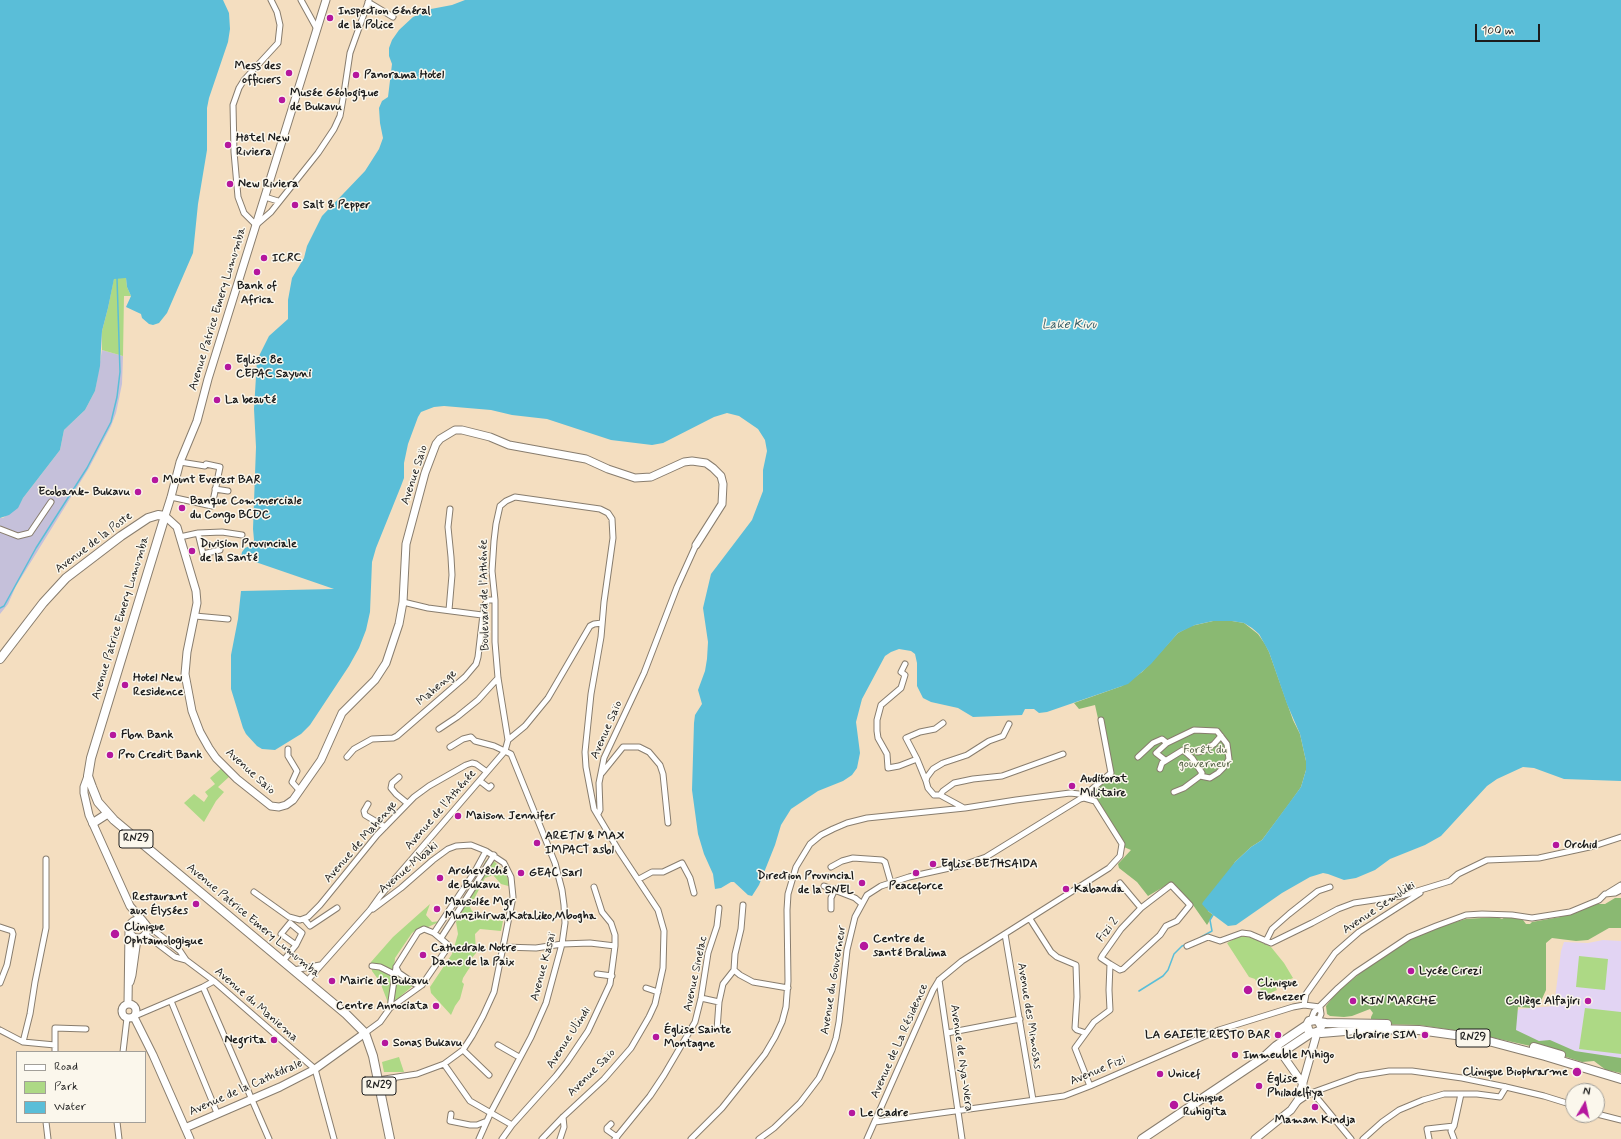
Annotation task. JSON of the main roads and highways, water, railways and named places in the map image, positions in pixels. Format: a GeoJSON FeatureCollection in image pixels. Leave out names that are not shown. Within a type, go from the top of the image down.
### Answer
{"type":"FeatureCollection","features":[{"type":"Feature","properties":{"kind":"main road","name":"Avenue de la Poste"},"geometry":{"type":"LineString","coordinates":[[0,659],[43,603],[66,578],[121,536],[148,518],[158,515],[164,516]]}},
{"type":"Feature","properties":{"kind":"main road","name":"Avenue Patrice Emery Lumumba"},"geometry":{"type":"LineString","coordinates":[[164,516],[95,743],[88,767],[88,776],[98,802],[107,814],[346,1014],[365,1033],[373,1056],[390,1139]]}},
{"type":"Feature","properties":{"kind":"main road"},"geometry":{"type":"LineString","coordinates":[[93,823],[107,814]]}},
{"type":"Feature","properties":{"kind":"main road","name":"RN29"},"geometry":{"type":"LineString","coordinates":[[1142,1139],[1269,1053],[1279,1049],[1315,1027],[1326,1023],[1369,1026]]}},
{"type":"Feature","properties":{"kind":"main road","name":"RN29"},"geometry":{"type":"LineString","coordinates":[[1315,1027],[1419,1025],[1440,1027],[1478,1034],[1621,1074]]}},
{"type":"Feature","properties":{"kind":"main road","name":"RN29"},"geometry":{"type":"LineString","coordinates":[[1546,1053],[1621,1079]]}},
{"type":"Feature","properties":{"kind":"water"},"geometry":{"type":"Polygon","coordinates":[[[0,0],[223,0],[229,13],[230,29],[228,42],[207,108],[207,150],[198,204],[193,253],[167,313],[159,323],[153,325],[149,324],[142,318],[141,314],[126,307],[131,296],[127,287],[126,278],[114,279],[102,331],[100,366],[95,391],[85,410],[64,430],[60,450],[23,498],[18,508],[9,515],[0,518],[0,0]]]}},
{"type":"Feature","properties":{"kind":"water","name":"Lake Kivu"},"geometry":{"type":"Polygon","coordinates":[[[465,0],[1621,0],[1621,781],[1564,779],[1534,768],[1523,767],[1497,779],[1487,786],[1441,836],[1425,845],[1390,859],[1375,870],[1356,878],[1344,880],[1323,873],[1310,877],[1282,893],[1236,925],[1228,926],[1208,911],[1202,904],[1203,902],[1235,862],[1251,847],[1262,840],[1301,787],[1306,770],[1306,761],[1300,734],[1287,704],[1269,652],[1259,634],[1252,628],[1244,623],[1232,621],[1213,621],[1195,625],[1178,633],[1151,664],[1128,684],[1047,712],[1039,713],[1034,709],[1025,709],[1022,715],[973,717],[958,708],[931,702],[923,698],[917,686],[917,663],[915,654],[911,651],[899,649],[885,656],[862,699],[856,722],[860,753],[857,768],[852,775],[843,781],[818,791],[791,809],[781,825],[775,845],[759,885],[752,896],[748,895],[734,882],[715,889],[713,874],[704,854],[698,834],[692,790],[694,723],[695,715],[702,704],[698,690],[705,671],[707,659],[708,642],[703,608],[711,574],[752,520],[763,491],[763,470],[767,451],[765,440],[758,429],[739,416],[727,413],[714,417],[663,443],[652,445],[611,440],[547,419],[512,415],[491,410],[444,406],[434,407],[421,412],[408,444],[404,463],[404,478],[376,548],[372,562],[370,612],[366,630],[359,648],[349,666],[310,725],[301,734],[275,750],[262,749],[257,746],[246,734],[243,728],[231,689],[231,655],[238,619],[241,591],[334,589],[241,557],[245,548],[252,545],[254,540],[253,529],[256,447],[254,409],[257,360],[269,336],[288,319],[288,300],[292,278],[304,258],[307,246],[322,216],[365,171],[379,149],[383,138],[379,108],[382,101],[388,97],[392,64],[389,56],[389,48],[392,40],[399,30],[413,17],[431,9],[452,5],[465,0]]]}},
{"type":"Feature","properties":{"kind":"waterway"},"geometry":{"type":"LineString","coordinates":[[0,608],[4,606],[36,548],[87,468],[111,422],[117,397],[120,372],[117,278]]}},
{"type":"Feature","properties":{"kind":"waterway"},"geometry":{"type":"LineString","coordinates":[[1201,937],[1212,931],[1210,920],[1213,915]]}},
{"type":"Feature","properties":{"kind":"waterway"},"geometry":{"type":"LineString","coordinates":[[1139,991],[1163,976],[1168,970],[1174,954],[1185,945]]}},
{"type":"Feature","properties":{"kind":"place","name":"Inspection Général de la Police"},"geometry":{"type":"Point","coordinates":[330,18]}},
{"type":"Feature","properties":{"kind":"place","name":"Mess des officiers"},"geometry":{"type":"Point","coordinates":[289,73]}},
{"type":"Feature","properties":{"kind":"place","name":"Panorama Hotel"},"geometry":{"type":"Point","coordinates":[356,75]}},
{"type":"Feature","properties":{"kind":"place","name":"Musée Géologique de Bukavu"},"geometry":{"type":"Point","coordinates":[282,100]}},
{"type":"Feature","properties":{"kind":"place","name":"Hôtel New Riviera"},"geometry":{"type":"Point","coordinates":[228,145]}},
{"type":"Feature","properties":{"kind":"place","name":"New Riviera"},"geometry":{"type":"Point","coordinates":[230,184]}},
{"type":"Feature","properties":{"kind":"place","name":"Salt & Pepper"},"geometry":{"type":"Point","coordinates":[295,205]}},
{"type":"Feature","properties":{"kind":"place","name":"ICRC"},"geometry":{"type":"Point","coordinates":[264,258]}},
{"type":"Feature","properties":{"kind":"place","name":"Bank of Africa"},"geometry":{"type":"Point","coordinates":[257,272]}},
{"type":"Feature","properties":{"kind":"place","name":"Eglise 8e CEPAC Sayuni"},"geometry":{"type":"Point","coordinates":[228,367]}},
{"type":"Feature","properties":{"kind":"place","name":"La beauté"},"geometry":{"type":"Point","coordinates":[217,400]}},
{"type":"Feature","properties":{"kind":"place","name":"Mount Everest BAR"},"geometry":{"type":"Point","coordinates":[155,480]}},
{"type":"Feature","properties":{"kind":"place","name":"Ecobank- Bukavu"},"geometry":{"type":"Point","coordinates":[138,492]}},
{"type":"Feature","properties":{"kind":"place","name":"Banque Commerciale du Congo BCDC"},"geometry":{"type":"Point","coordinates":[182,508]}},
{"type":"Feature","properties":{"kind":"place","name":"Division Provinciale de la Santé"},"geometry":{"type":"Point","coordinates":[192,551]}},
{"type":"Feature","properties":{"kind":"place","name":"Hotel New Residence"},"geometry":{"type":"Point","coordinates":[125,685]}},
{"type":"Feature","properties":{"kind":"place","name":"Fbn Bank"},"geometry":{"type":"Point","coordinates":[113,735]}},
{"type":"Feature","properties":{"kind":"place","name":"Pro Credit Bank"},"geometry":{"type":"Point","coordinates":[110,755]}},
{"type":"Feature","properties":{"kind":"place","name":"Auditorat Militaire"},"geometry":{"type":"Point","coordinates":[1072,786]}},
{"type":"Feature","properties":{"kind":"place","name":"Maison Jennifer"},"geometry":{"type":"Point","coordinates":[458,816]}},
{"type":"Feature","properties":{"kind":"place","name":"ARETN & MAX IMPACT asbl"},"geometry":{"type":"Point","coordinates":[537,843]}},
{"type":"Feature","properties":{"kind":"place","name":"Orchid"},"geometry":{"type":"Point","coordinates":[1556,845]}},
{"type":"Feature","properties":{"kind":"place","name":"Eglise BETHSAIDA"},"geometry":{"type":"Point","coordinates":[933,864]}},
{"type":"Feature","properties":{"kind":"place","name":"GEAC Sarl"},"geometry":{"type":"Point","coordinates":[521,873]}},
{"type":"Feature","properties":{"kind":"place","name":"Peaceforce"},"geometry":{"type":"Point","coordinates":[916,873]}},
{"type":"Feature","properties":{"kind":"place","name":"Archevêché de Bukavu"},"geometry":{"type":"Point","coordinates":[440,878]}},
{"type":"Feature","properties":{"kind":"place","name":"Direction Provincial de la SNEL"},"geometry":{"type":"Point","coordinates":[862,883]}},
{"type":"Feature","properties":{"kind":"place","name":"Kabanda"},"geometry":{"type":"Point","coordinates":[1066,889]}},
{"type":"Feature","properties":{"kind":"place","name":"Restaurant aux Élysées"},"geometry":{"type":"Point","coordinates":[196,904]}},
{"type":"Feature","properties":{"kind":"place","name":"Mausolée Mgr Munzihirwa,Kataliko,Mbogha"},"geometry":{"type":"Point","coordinates":[437,909]}},
{"type":"Feature","properties":{"kind":"place","name":"Clinique Ophtamologique"},"geometry":{"type":"Point","coordinates":[115,934]}},
{"type":"Feature","properties":{"kind":"place","name":"Centre de santé Bralima"},"geometry":{"type":"Point","coordinates":[864,946]}},
{"type":"Feature","properties":{"kind":"place","name":"Cathedrale Notre Dame de la Paix"},"geometry":{"type":"Point","coordinates":[423,955]}},
{"type":"Feature","properties":{"kind":"place","name":"Lycée Cirezi"},"geometry":{"type":"Point","coordinates":[1411,971]}},
{"type":"Feature","properties":{"kind":"place","name":"Mairie de Bukavu"},"geometry":{"type":"Point","coordinates":[332,981]}},
{"type":"Feature","properties":{"kind":"place","name":"Clinique Ebenezer"},"geometry":{"type":"Point","coordinates":[1248,990]}},
{"type":"Feature","properties":{"kind":"place","name":"KIN MARCHE"},"geometry":{"type":"Point","coordinates":[1353,1001]}},
{"type":"Feature","properties":{"kind":"place","name":"Collège Alfajiri"},"geometry":{"type":"Point","coordinates":[1588,1001]}},
{"type":"Feature","properties":{"kind":"place","name":"Centre Annociata"},"geometry":{"type":"Point","coordinates":[436,1006]}},
{"type":"Feature","properties":{"kind":"place","name":"LA GAIETE RESTO BAR"},"geometry":{"type":"Point","coordinates":[1278,1035]}},
{"type":"Feature","properties":{"kind":"place","name":"Librairie SIM"},"geometry":{"type":"Point","coordinates":[1425,1035]}},
{"type":"Feature","properties":{"kind":"place","name":"Église Sainte Montagne"},"geometry":{"type":"Point","coordinates":[656,1037]}},
{"type":"Feature","properties":{"kind":"place","name":"Negrita"},"geometry":{"type":"Point","coordinates":[274,1040]}},
{"type":"Feature","properties":{"kind":"place","name":"Sonas Bukavu"},"geometry":{"type":"Point","coordinates":[385,1043]}},
{"type":"Feature","properties":{"kind":"place","name":"Immeuble Mihigo"},"geometry":{"type":"Point","coordinates":[1235,1055]}},
{"type":"Feature","properties":{"kind":"place","name":"Clinique Biophrarme"},"geometry":{"type":"Point","coordinates":[1577,1072]}},
{"type":"Feature","properties":{"kind":"place","name":"Unicef"},"geometry":{"type":"Point","coordinates":[1160,1074]}},
{"type":"Feature","properties":{"kind":"place","name":"Église Philadelfiya"},"geometry":{"type":"Point","coordinates":[1259,1086]}},
{"type":"Feature","properties":{"kind":"place","name":"Clinique Ruhigita"},"geometry":{"type":"Point","coordinates":[1174,1105]}},
{"type":"Feature","properties":{"kind":"place","name":"Maman Kindja"},"geometry":{"type":"Point","coordinates":[1315,1107]}},
{"type":"Feature","properties":{"kind":"place","name":"Le Cadre"},"geometry":{"type":"Point","coordinates":[852,1113]}},
{"type":"Feature","properties":{"kind":"park label","name":"Forêt du gouverneur"},"geometry":{"type":"Point","coordinates":[1205,757]}}]}
